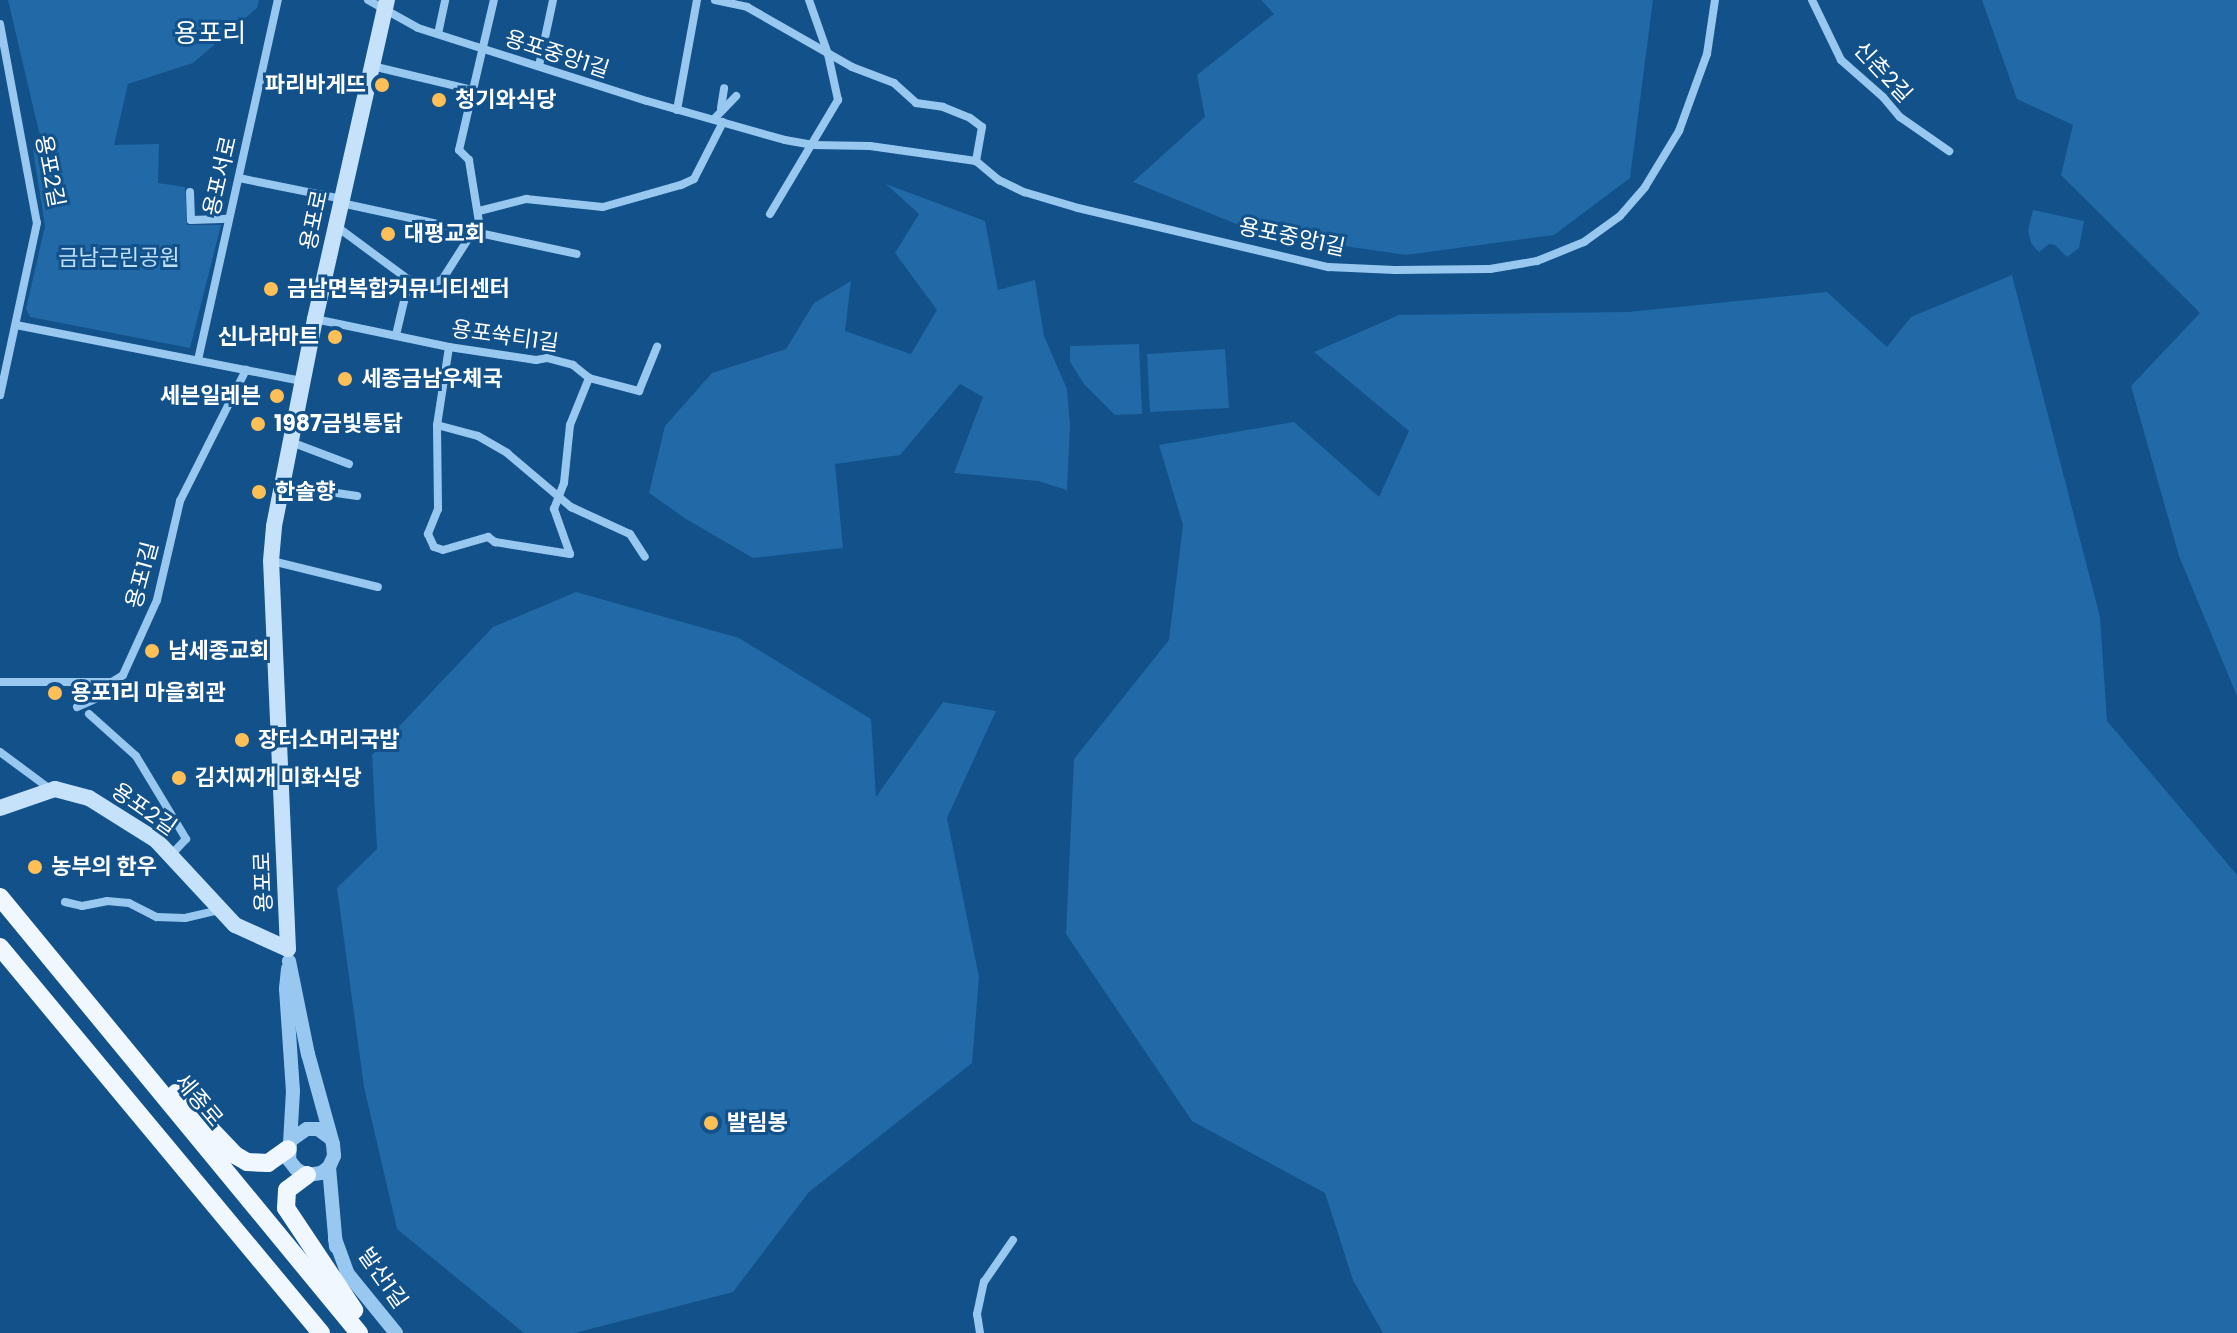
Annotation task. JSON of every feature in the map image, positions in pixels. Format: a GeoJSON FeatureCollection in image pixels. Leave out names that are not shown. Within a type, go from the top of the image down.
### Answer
{"type":"FeatureCollection","features":[{"type":"Feature","properties":{"kind":"highway","name":"세종로"},"geometry":{"type":"LineString","coordinates":[[0,897],[359,1333]]}},
{"type":"Feature","properties":{"kind":"highway"},"geometry":{"type":"LineString","coordinates":[[0,947],[321,1333]]}},
{"type":"Feature","properties":{"kind":"highway"},"geometry":{"type":"LineString","coordinates":[[83,997],[235,1155],[258,1164],[268,1163],[290,1145]]}},
{"type":"Feature","properties":{"kind":"highway"},"geometry":{"type":"LineString","coordinates":[[309,1175],[287,1190],[286,1208],[368,1333]]}},
{"type":"Feature","properties":{"kind":"main road","name":"용포로"},"geometry":{"type":"LineString","coordinates":[[288,955],[271,561],[281,485],[315,319],[386,5]]}},
{"type":"Feature","properties":{"kind":"main road","name":"용포2길"},"geometry":{"type":"LineString","coordinates":[[50,790],[89,798],[156,840],[235,925],[288,955]]}},
{"type":"Feature","properties":{"kind":"main road"},"geometry":{"type":"LineString","coordinates":[[0,808],[50,790]]}},
{"type":"Feature","properties":{"kind":"street","name":"용포서로"},"geometry":{"type":"LineString","coordinates":[[198,360],[278,0]]}},
{"type":"Feature","properties":{"kind":"street"},"geometry":{"type":"LineString","coordinates":[[368,0],[386,5]]}},
{"type":"Feature","properties":{"kind":"street"},"geometry":{"type":"LineString","coordinates":[[438,34],[445,0]]}},
{"type":"Feature","properties":{"kind":"street"},"geometry":{"type":"LineString","coordinates":[[336,226],[417,286],[442,280],[479,222],[469,160],[459,150],[494,0]]}},
{"type":"Feature","properties":{"kind":"street"},"geometry":{"type":"LineString","coordinates":[[539,66],[553,0]]}},
{"type":"Feature","properties":{"kind":"street"},"geometry":{"type":"LineString","coordinates":[[677,110],[696,0]]}},
{"type":"Feature","properties":{"kind":"street"},"geometry":{"type":"LineString","coordinates":[[715,0],[744,2],[828,54],[894,83],[916,103],[943,107],[970,118],[982,127],[976,161]]}},
{"type":"Feature","properties":{"kind":"street"},"geometry":{"type":"LineString","coordinates":[[770,214],[838,100],[828,54],[809,0]]}},
{"type":"Feature","properties":{"kind":"street","name":"용포중앙1길"},"geometry":{"type":"LineString","coordinates":[[386,5],[405,23],[482,49],[677,110],[812,145],[870,146],[976,161],[999,180],[1024,192],[1328,267],[1490,269],[1537,261],[1584,242],[1620,216],[1645,187],[1679,131],[1693,99],[1707,54],[1715,0]]}},
{"type":"Feature","properties":{"kind":"street","name":"신촌2길"},"geometry":{"type":"LineString","coordinates":[[1812,0],[1841,60],[1883,97],[1900,117],[1949,151]]}},
{"type":"Feature","properties":{"kind":"street","name":"용포2길"},"geometry":{"type":"LineString","coordinates":[[0,24],[37,223],[0,395]]}},
{"type":"Feature","properties":{"kind":"street"},"geometry":{"type":"LineString","coordinates":[[372,66],[473,90]]}},
{"type":"Feature","properties":{"kind":"street"},"geometry":{"type":"LineString","coordinates":[[479,211],[526,199],[603,207],[694,179],[718,121],[724,88]]}},
{"type":"Feature","properties":{"kind":"street"},"geometry":{"type":"LineString","coordinates":[[721,109],[736,96]]}},
{"type":"Feature","properties":{"kind":"street"},"geometry":{"type":"LineString","coordinates":[[239,178],[577,254]]}},
{"type":"Feature","properties":{"kind":"street"},"geometry":{"type":"LineString","coordinates":[[190,192],[191,220],[229,219]]}},
{"type":"Feature","properties":{"kind":"street"},"geometry":{"type":"LineString","coordinates":[[396,335],[409,280]]}},
{"type":"Feature","properties":{"kind":"street","name":"용포쑥티1길"},"geometry":{"type":"LineString","coordinates":[[315,319],[449,347],[536,360],[547,358],[573,365],[589,378],[639,391],[657,347]]}},
{"type":"Feature","properties":{"kind":"street"},"geometry":{"type":"LineString","coordinates":[[16,325],[303,381]]}},
{"type":"Feature","properties":{"kind":"street"},"geometry":{"type":"LineString","coordinates":[[449,347],[437,425],[438,509],[428,534],[434,547],[443,550],[488,537],[495,542],[570,554],[554,509],[564,483],[570,425],[589,378]]}},
{"type":"Feature","properties":{"kind":"street","name":"용포1길"},"geometry":{"type":"LineString","coordinates":[[77,707],[106,694],[112,682],[123,675],[157,600],[180,501],[246,370]]}},
{"type":"Feature","properties":{"kind":"street"},"geometry":{"type":"LineString","coordinates":[[437,425],[478,436],[498,447],[534,473],[571,507],[630,534],[645,557]]}},
{"type":"Feature","properties":{"kind":"street"},"geometry":{"type":"LineString","coordinates":[[290,442],[349,464]]}},
{"type":"Feature","properties":{"kind":"street"},"geometry":{"type":"LineString","coordinates":[[281,485],[357,496]]}},
{"type":"Feature","properties":{"kind":"street"},"geometry":{"type":"LineString","coordinates":[[271,561],[344,576],[378,587]]}},
{"type":"Feature","properties":{"kind":"street"},"geometry":{"type":"LineString","coordinates":[[0,682],[112,682]]}},
{"type":"Feature","properties":{"kind":"street"},"geometry":{"type":"LineString","coordinates":[[89,714],[136,756],[186,839],[171,855]]}},
{"type":"Feature","properties":{"kind":"street","name":"용포2길"},"geometry":{"type":"LineString","coordinates":[[0,752],[50,790]]}},
{"type":"Feature","properties":{"kind":"street"},"geometry":{"type":"LineString","coordinates":[[65,902],[82,906],[107,901],[129,903],[157,917],[185,918],[222,910]]}},
{"type":"Feature","properties":{"kind":"street"},"geometry":{"type":"LineString","coordinates":[[288,955],[334,1156],[329,1167],[336,1247]]}},
{"type":"Feature","properties":{"kind":"street"},"geometry":{"type":"LineString","coordinates":[[288,955],[286,989],[293,1091],[290,1145],[296,1169],[309,1175],[326,1200],[336,1247]]}},
{"type":"Feature","properties":{"kind":"street"},"geometry":{"type":"LineString","coordinates":[[290,1145],[307,1129],[318,1129],[329,1137]]}},
{"type":"Feature","properties":{"kind":"street"},"geometry":{"type":"LineString","coordinates":[[309,1175],[329,1167]]}},
{"type":"Feature","properties":{"kind":"street"},"geometry":{"type":"LineString","coordinates":[[980,1333],[977,1314],[984,1282],[1013,1240]]}},
{"type":"Feature","properties":{"kind":"street","name":"발산1길"},"geometry":{"type":"LineString","coordinates":[[336,1247],[348,1274],[396,1333]]}},
{"type":"Feature","properties":{"kind":"green space","name":"금남근린공원"},"geometry":{"type":"Polygon","coordinates":[[[8,0],[259,0],[257,8],[193,63],[128,84],[114,145],[159,144],[158,183],[185,187],[187,225],[221,225],[190,348],[30,317],[26,309],[45,226],[33,150],[43,149],[8,0]]]}},
{"type":"Feature","properties":{"kind":"green space"},"geometry":{"type":"Polygon","coordinates":[[[1261,0],[1653,0],[1630,178],[1554,235],[1406,255],[1261,234],[1133,182],[1205,117],[1197,75],[1274,14],[1261,0]]]}},
{"type":"Feature","properties":{"kind":"green space"},"geometry":{"type":"Polygon","coordinates":[[[1982,0],[2237,0],[2237,696],[2179,556],[2131,386],[2200,313],[2061,175],[2073,125],[2017,99],[1982,0]]]}},
{"type":"Feature","properties":{"kind":"green space"},"geometry":{"type":"Polygon","coordinates":[[[886,184],[985,221],[998,290],[1035,280],[1044,336],[1067,389],[1070,425],[1067,490],[1038,481],[954,473],[983,397],[960,384],[900,455],[835,464],[843,548],[753,558],[686,519],[649,493],[665,426],[712,373],[786,349],[814,303],[851,281],[845,331],[911,354],[937,310],[895,253],[919,214],[886,184]]]}},
{"type":"Feature","properties":{"kind":"green space"},"geometry":{"type":"Polygon","coordinates":[[[2033,210],[2084,221],[2079,248],[2067,257],[2055,245],[2049,244],[2039,252],[2031,243],[2028,230],[2033,210]]]}},
{"type":"Feature","properties":{"kind":"green space"},"geometry":{"type":"Polygon","coordinates":[[[2012,275],[2100,617],[2107,721],[2237,875],[2237,1333],[1383,1333],[1353,1280],[1325,1193],[1192,1121],[1066,934],[1074,759],[1169,640],[1183,525],[1159,445],[1294,422],[1379,497],[1409,431],[1314,352],[1399,315],[1628,312],[1827,292],[1887,347],[1911,317],[2012,275]]]}},
{"type":"Feature","properties":{"kind":"green space"},"geometry":{"type":"Polygon","coordinates":[[[1139,344],[1142,414],[1115,415],[1084,384],[1070,362],[1070,346],[1139,344]]]}},
{"type":"Feature","properties":{"kind":"green space"},"geometry":{"type":"Polygon","coordinates":[[[1225,349],[1229,408],[1150,412],[1147,354],[1225,349]]]}},
{"type":"Feature","properties":{"kind":"green space"},"geometry":{"type":"Polygon","coordinates":[[[576,592],[739,638],[871,719],[876,797],[943,702],[996,711],[947,818],[979,977],[972,1063],[809,1192],[733,1292],[575,1333],[524,1333],[397,1229],[364,1087],[337,888],[377,849],[372,755],[493,627],[576,592]]]}},
{"type":"Feature","properties":{"kind":"place","name":"파리바게뜨"},"geometry":{"type":"Point","coordinates":[382,85]}},
{"type":"Feature","properties":{"kind":"place","name":"청기와식당"},"geometry":{"type":"Point","coordinates":[439,100]}},
{"type":"Feature","properties":{"kind":"place","name":"대평교회"},"geometry":{"type":"Point","coordinates":[388,234]}},
{"type":"Feature","properties":{"kind":"place","name":"금남면복합커뮤니티센터"},"geometry":{"type":"Point","coordinates":[271,289]}},
{"type":"Feature","properties":{"kind":"place","name":"신나라마트"},"geometry":{"type":"Point","coordinates":[335,337]}},
{"type":"Feature","properties":{"kind":"place","name":"세종금남우체국"},"geometry":{"type":"Point","coordinates":[345,379]}},
{"type":"Feature","properties":{"kind":"place","name":"세븐일레븐"},"geometry":{"type":"Point","coordinates":[277,396]}},
{"type":"Feature","properties":{"kind":"place","name":"1987금빛통닭"},"geometry":{"type":"Point","coordinates":[258,424]}},
{"type":"Feature","properties":{"kind":"place","name":"한솔향"},"geometry":{"type":"Point","coordinates":[259,492]}},
{"type":"Feature","properties":{"kind":"place","name":"남세종교회"},"geometry":{"type":"Point","coordinates":[152,651]}},
{"type":"Feature","properties":{"kind":"place","name":"용포1리 마을회관"},"geometry":{"type":"Point","coordinates":[55,693]}},
{"type":"Feature","properties":{"kind":"place","name":"장터소머리국밥"},"geometry":{"type":"Point","coordinates":[242,740]}},
{"type":"Feature","properties":{"kind":"place","name":"김치찌개 미화식당"},"geometry":{"type":"Point","coordinates":[179,778]}},
{"type":"Feature","properties":{"kind":"place","name":"농부의 한우"},"geometry":{"type":"Point","coordinates":[35,867]}},
{"type":"Feature","properties":{"kind":"place","name":"발림봉"},"geometry":{"type":"Point","coordinates":[711,1123]}},
{"type":"Feature","properties":{"kind":"district","name":"용포리"},"geometry":{"type":"Point","coordinates":[210,34]}}]}
